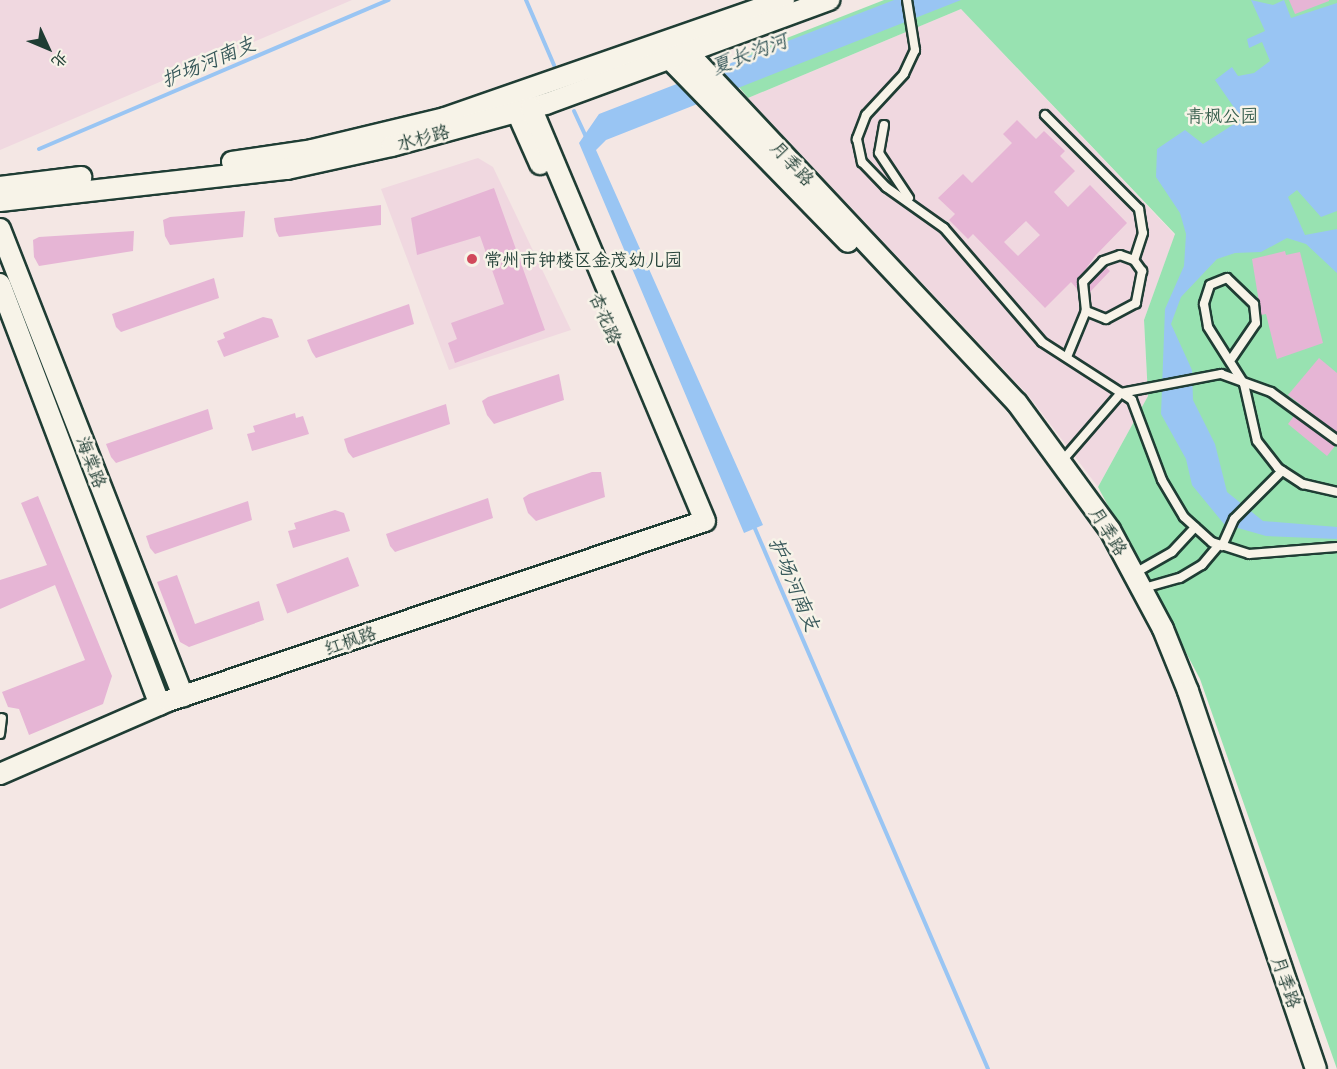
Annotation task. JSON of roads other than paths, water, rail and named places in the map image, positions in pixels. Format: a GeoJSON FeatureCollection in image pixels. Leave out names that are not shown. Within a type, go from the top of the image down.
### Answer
{"type":"FeatureCollection","features":[{"type":"Feature","properties":{"kind":"street","name":"水杉路"},"geometry":{"type":"LineString","coordinates":[[0,201],[287,169],[524,110],[673,50],[784,0]]}},
{"type":"Feature","properties":{"kind":"street","name":"水杉路"},"geometry":{"type":"LineString","coordinates":[[0,187],[312,150],[445,118],[673,50],[829,0]]}},
{"type":"Feature","properties":{"kind":"street"},"geometry":{"type":"LineString","coordinates":[[673,50],[721,99]]}},
{"type":"Feature","properties":{"kind":"street","name":"月季路"},"geometry":{"type":"LineString","coordinates":[[721,99],[978,360],[1062,461],[1139,581],[1188,692],[1316,1069]]}},
{"type":"Feature","properties":{"kind":"street","name":"月季路"},"geometry":{"type":"LineString","coordinates":[[721,99],[1008,410],[1100,537],[1133,594],[1177,696],[1303,1069]]}},
{"type":"Feature","properties":{"kind":"street","name":"杏花路"},"geometry":{"type":"LineString","coordinates":[[524,110],[697,516]]}},
{"type":"Feature","properties":{"kind":"street","name":"海棠路"},"geometry":{"type":"LineString","coordinates":[[0,229],[181,691]]}},
{"type":"Feature","properties":{"kind":"street","name":"海棠路"},"geometry":{"type":"LineString","coordinates":[[0,284],[158,700]]}},
{"type":"Feature","properties":{"kind":"street","name":"红枫路"},"geometry":{"type":"LineString","coordinates":[[0,761],[181,691],[697,516]]}},
{"type":"Feature","properties":{"kind":"street","name":"红枫路"},"geometry":{"type":"LineString","coordinates":[[0,774],[158,700]]}},
{"type":"Feature","properties":{"kind":"lane"},"geometry":{"type":"LineString","coordinates":[[907,0],[915,24],[915,50],[904,74],[866,116],[856,139],[862,162],[914,204],[981,264],[1042,342],[1121,393],[1142,416],[1162,480],[1195,527],[1220,545],[1249,554],[1337,547]]}},
{"type":"Feature","properties":{"kind":"lane"},"geometry":{"type":"LineString","coordinates":[[1045,115],[1139,209],[1143,232],[1134,260]]}},
{"type":"Feature","properties":{"kind":"lane"},"geometry":{"type":"LineString","coordinates":[[884,125],[879,153],[914,204]]}},
{"type":"Feature","properties":{"kind":"lane"},"geometry":{"type":"LineString","coordinates":[[1067,357],[1086,311],[1083,282],[1104,261],[1120,255],[1134,260],[1142,271],[1136,303],[1106,319],[1086,311]]}},
{"type":"Feature","properties":{"kind":"lane"},"geometry":{"type":"LineString","coordinates":[[1232,358],[1256,323],[1254,304],[1227,278],[1210,285],[1204,304],[1208,327],[1232,358],[1244,384],[1257,441],[1282,471],[1303,484],[1337,492]]}},
{"type":"Feature","properties":{"kind":"lane"},"geometry":{"type":"LineString","coordinates":[[1062,461],[1121,393],[1221,374],[1271,392],[1337,440]]}},
{"type":"Feature","properties":{"kind":"lane"},"geometry":{"type":"LineString","coordinates":[[1139,581],[1195,569],[1220,545],[1234,519],[1282,471]]}},
{"type":"Feature","properties":{"kind":"lane"},"geometry":{"type":"LineString","coordinates":[[1139,581],[1172,552],[1195,527]]}},
{"type":"Feature","properties":{"kind":"lane"},"geometry":{"type":"LineString","coordinates":[[0,734],[2,718]]}},
{"type":"Feature","properties":{"kind":"water"},"geometry":{"type":"Polygon","coordinates":[[[894,0],[961,0],[606,140],[596,150],[763,525],[744,533],[579,143],[599,114],[894,0]]]}},
{"type":"Feature","properties":{"kind":"water"},"geometry":{"type":"Polygon","coordinates":[[[1251,0],[1273,5],[1284,0],[1291,18],[1337,3],[1337,211],[1321,217],[1297,190],[1288,197],[1305,235],[1337,229],[1337,273],[1306,244],[1287,238],[1261,252],[1235,253],[1217,259],[1181,297],[1171,324],[1192,370],[1193,400],[1215,444],[1227,492],[1263,521],[1337,527],[1337,539],[1266,536],[1224,524],[1192,485],[1186,459],[1161,414],[1165,309],[1184,266],[1186,234],[1180,213],[1156,177],[1157,149],[1185,130],[1203,144],[1242,119],[1215,80],[1232,67],[1238,76],[1254,73],[1270,61],[1262,42],[1249,48],[1247,39],[1265,31],[1251,0]]]}},
{"type":"Feature","properties":{"kind":"waterway","name":"护场河南支"},"geometry":{"type":"LineString","coordinates":[[39,149],[389,0]]}},
{"type":"Feature","properties":{"kind":"waterway","name":"护场河南支"},"geometry":{"type":"LineString","coordinates":[[526,0],[554,65]]}},
{"type":"Feature","properties":{"kind":"waterway","name":"护场河南支"},"geometry":{"type":"LineString","coordinates":[[574,111],[586,137]]}},
{"type":"Feature","properties":{"kind":"waterway","name":"护场河南支"},"geometry":{"type":"LineString","coordinates":[[753,524],[988,1069]]}},
{"type":"Feature","properties":{"kind":"place","name":"常州市钟楼区金茂幼儿园"},"geometry":{"type":"Point","coordinates":[472,259]}},
{"type":"Feature","properties":{"kind":"water label","name":"夏长沟河"},"geometry":{"type":"Point","coordinates":[749,53]}},
{"type":"Feature","properties":{"kind":"park label","name":"青枫公园"},"geometry":{"type":"Point","coordinates":[1222,115]}}]}
